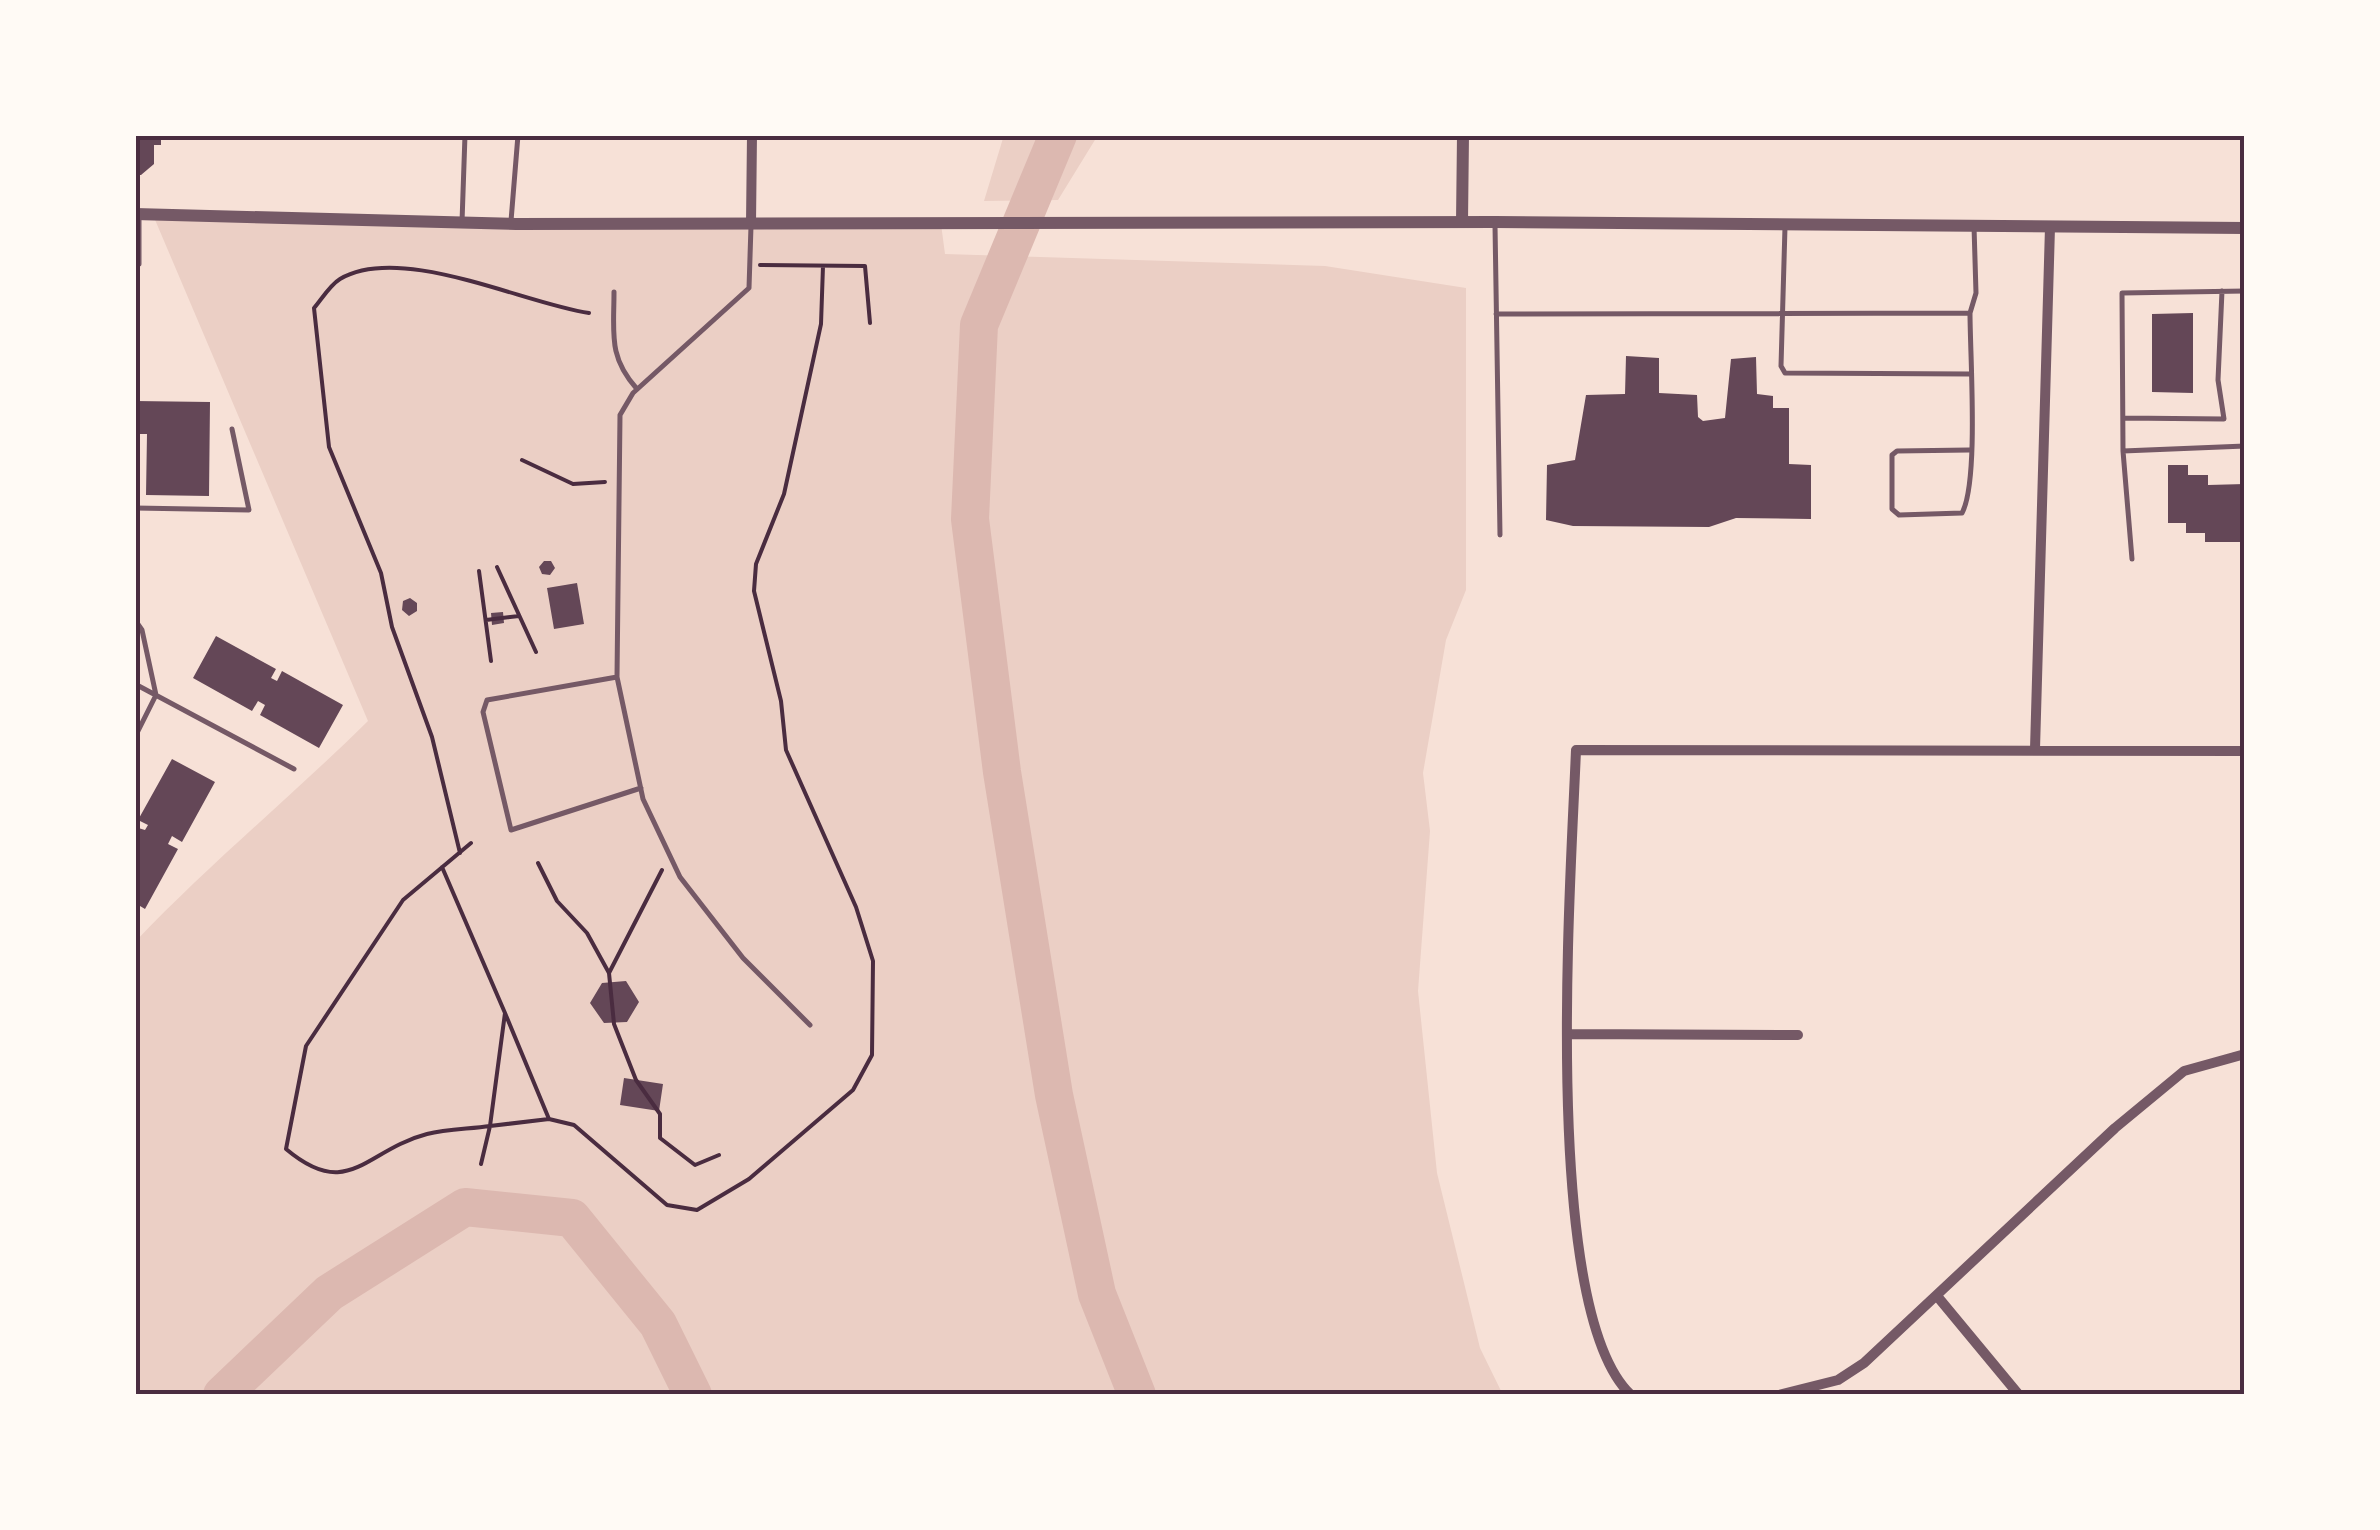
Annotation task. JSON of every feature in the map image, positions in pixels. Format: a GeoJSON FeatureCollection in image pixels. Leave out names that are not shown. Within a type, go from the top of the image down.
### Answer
{"type":"FeatureCollection","features":[{"type":"Feature","properties":{"kind":"street"},"geometry":{"type":"LineString","coordinates":[[752,135],[752,223]]}},
{"type":"Feature","properties":{"kind":"street"},"geometry":{"type":"LineString","coordinates":[[1462,222],[1463,135]]}},
{"type":"Feature","properties":{"kind":"street"},"geometry":{"type":"LineString","coordinates":[[137,214],[511,224],[1495,222],[2245,228]]}},
{"type":"Feature","properties":{"kind":"street"},"geometry":{"type":"LineString","coordinates":[[2035,749],[2050,227]]}},
{"type":"Feature","properties":{"kind":"street"},"geometry":{"type":"LineString","coordinates":[[1631,1395],[1603,1355],[1590,1307],[1568,1140],[1566,1034],[1576,750],[2245,751]]}},
{"type":"Feature","properties":{"kind":"street"},"geometry":{"type":"LineString","coordinates":[[1566,1034],[1798,1036]]}},
{"type":"Feature","properties":{"kind":"street"},"geometry":{"type":"LineString","coordinates":[[1779,1395],[1838,1380],[1864,1363],[2115,1128],[2184,1071],[2245,1054]]}},
{"type":"Feature","properties":{"kind":"street"},"geometry":{"type":"LineString","coordinates":[[1937,1296],[2019,1395]]}},
{"type":"Feature","properties":{"kind":"lane"},"geometry":{"type":"LineString","coordinates":[[462,223],[465,135]]}},
{"type":"Feature","properties":{"kind":"lane"},"geometry":{"type":"LineString","coordinates":[[511,224],[518,135]]}},
{"type":"Feature","properties":{"kind":"lane"},"geometry":{"type":"LineString","coordinates":[[135,264],[139,264],[137,214]]}},
{"type":"Feature","properties":{"kind":"lane"},"geometry":{"type":"LineString","coordinates":[[1495,222],[1500,536]]}},
{"type":"Feature","properties":{"kind":"lane"},"geometry":{"type":"LineString","coordinates":[[752,223],[749,288],[637,389],[620,415],[617,677],[641,788],[680,877],[742,958],[810,1024]]}},
{"type":"Feature","properties":{"kind":"lane"},"geometry":{"type":"LineString","coordinates":[[1785,224],[1780,366],[1785,373],[1970,374]]}},
{"type":"Feature","properties":{"kind":"lane"},"geometry":{"type":"LineString","coordinates":[[1969,450],[1898,450],[1892,454],[1892,509],[1898,515],[1962,514],[1968,502],[1969,450],[1970,374],[1970,313],[1976,293],[1974,226]]}},
{"type":"Feature","properties":{"kind":"lane"},"geometry":{"type":"LineString","coordinates":[[2122,418],[2224,419],[2218,380],[2222,291]]}},
{"type":"Feature","properties":{"kind":"lane"},"geometry":{"type":"LineString","coordinates":[[2132,559],[2123,451],[2122,292],[2245,291]]}},
{"type":"Feature","properties":{"kind":"lane"},"geometry":{"type":"LineString","coordinates":[[614,292],[614,354],[618,369],[637,389]]}},
{"type":"Feature","properties":{"kind":"lane"},"geometry":{"type":"LineString","coordinates":[[1496,314],[1970,313]]}},
{"type":"Feature","properties":{"kind":"lane"},"geometry":{"type":"LineString","coordinates":[[135,508],[249,510],[232,429]]}},
{"type":"Feature","properties":{"kind":"lane"},"geometry":{"type":"LineString","coordinates":[[2123,451],[2245,446]]}},
{"type":"Feature","properties":{"kind":"lane"},"geometry":{"type":"LineString","coordinates":[[135,620],[142,630],[156,695],[135,738]]}},
{"type":"Feature","properties":{"kind":"lane"},"geometry":{"type":"LineString","coordinates":[[617,677],[487,700],[483,712],[511,830],[641,788]]}},
{"type":"Feature","properties":{"kind":"lane"},"geometry":{"type":"LineString","coordinates":[[135,684],[294,769]]}},
{"type":"Feature","properties":{"kind":"path"},"geometry":{"type":"LineString","coordinates":[[750,264],[865,266],[870,323]]}},
{"type":"Feature","properties":{"kind":"path"},"geometry":{"type":"LineString","coordinates":[[471,843],[403,900],[377,932],[356,975],[306,1046],[286,1149],[313,1172],[344,1172],[426,1134],[549,1119],[574,1125],[666,1205],[697,1210],[749,1179],[853,1090],[872,1056],[873,961],[856,907],[786,750],[781,701],[754,591],[756,564],[784,494],[821,324],[822,266]]}},
{"type":"Feature","properties":{"kind":"path"},"geometry":{"type":"LineString","coordinates":[[460,853],[432,737],[392,627],[381,573],[328,447],[314,308],[340,280],[378,270],[437,273],[490,284],[548,307],[589,314]]}},
{"type":"Feature","properties":{"kind":"path"},"geometry":{"type":"LineString","coordinates":[[522,460],[573,484],[620,482]]}},
{"type":"Feature","properties":{"kind":"path"},"geometry":{"type":"LineString","coordinates":[[497,567],[536,652]]}},
{"type":"Feature","properties":{"kind":"path"},"geometry":{"type":"LineString","coordinates":[[480,571],[491,661]]}},
{"type":"Feature","properties":{"kind":"path"},"geometry":{"type":"LineString","coordinates":[[486,620],[519,616]]}},
{"type":"Feature","properties":{"kind":"path"},"geometry":{"type":"LineString","coordinates":[[609,973],[670,855]]}},
{"type":"Feature","properties":{"kind":"path"},"geometry":{"type":"LineString","coordinates":[[538,863],[556,900],[588,932],[609,973],[614,1024],[636,1080],[660,1114],[660,1138],[695,1165],[718,1155]]}},
{"type":"Feature","properties":{"kind":"path"},"geometry":{"type":"LineString","coordinates":[[442,867],[549,1119]]}},
{"type":"Feature","properties":{"kind":"path"},"geometry":{"type":"LineString","coordinates":[[480,1164],[490,1126],[504,1013]]}},
{"type":"Feature","properties":{"kind":"shaded area"},"geometry":{"type":"Polygon","coordinates":[[[1004,135],[1098,135],[1058,200],[984,201],[1004,135]]]}},
{"type":"Feature","properties":{"kind":"shaded area"},"geometry":{"type":"Polygon","coordinates":[[[153,215],[941,224],[945,254],[1325,266],[1466,288],[1466,590],[1446,640],[1423,773],[1430,831],[1418,991],[1437,1173],[1480,1348],[1503,1395],[135,1395],[135,942],[368,721],[153,215]]]}},
{"type":"Feature","properties":{"kind":"building"},"geometry":{"type":"Polygon","coordinates":[[[135,135],[161,135],[161,145],[154,145],[154,164],[141,175],[135,175],[135,135]]]}},
{"type":"Feature","properties":{"kind":"building"},"geometry":{"type":"Polygon","coordinates":[[[472,135],[506,135],[506,139],[472,139],[472,135]]]}},
{"type":"Feature","properties":{"kind":"building"},"geometry":{"type":"Polygon","coordinates":[[[2193,313],[2193,393],[2152,392],[2152,314],[2193,313]]]}},
{"type":"Feature","properties":{"kind":"building"},"geometry":{"type":"Polygon","coordinates":[[[1626,356],[1659,358],[1659,393],[1697,395],[1698,417],[1703,421],[1725,418],[1731,359],[1756,357],[1757,394],[1773,396],[1773,408],[1789,408],[1789,464],[1811,465],[1811,519],[1736,518],[1709,527],[1573,526],[1546,520],[1547,465],[1575,460],[1586,395],[1625,394],[1626,356]]]}},
{"type":"Feature","properties":{"kind":"building"},"geometry":{"type":"Polygon","coordinates":[[[135,401],[210,402],[209,496],[146,495],[147,434],[135,434],[135,401]]]}},
{"type":"Feature","properties":{"kind":"building"},"geometry":{"type":"Polygon","coordinates":[[[2168,465],[2188,465],[2188,475],[2208,475],[2208,485],[2245,484],[2245,542],[2205,542],[2205,533],[2186,533],[2186,523],[2168,523],[2168,465]]]}},
{"type":"Feature","properties":{"kind":"building"},"geometry":{"type":"Polygon","coordinates":[[[544,561],[551,561],[555,568],[550,575],[542,574],[539,567],[544,561]]]}},
{"type":"Feature","properties":{"kind":"building"},"geometry":{"type":"Polygon","coordinates":[[[577,583],[584,624],[554,629],[547,588],[577,583]]]}},
{"type":"Feature","properties":{"kind":"building"},"geometry":{"type":"Polygon","coordinates":[[[410,598],[417,603],[417,611],[409,616],[402,610],[403,601],[410,598]]]}},
{"type":"Feature","properties":{"kind":"building"},"geometry":{"type":"Polygon","coordinates":[[[503,612],[504,623],[492,625],[491,613],[503,612]]]}},
{"type":"Feature","properties":{"kind":"building"},"geometry":{"type":"Polygon","coordinates":[[[216,636],[276,669],[271,678],[277,681],[282,671],[343,705],[319,748],[260,715],[265,705],[258,701],[252,711],[193,678],[216,636]]]}},
{"type":"Feature","properties":{"kind":"building"},"geometry":{"type":"Polygon","coordinates":[[[172,759],[215,782],[182,842],[172,836],[168,844],[178,849],[145,909],[135,903],[135,827],[145,830],[148,825],[138,820],[172,759]]]}},
{"type":"Feature","properties":{"kind":"building"},"geometry":{"type":"Polygon","coordinates":[[[626,981],[639,1002],[627,1022],[604,1023],[590,1003],[602,983],[626,981]]]}},
{"type":"Feature","properties":{"kind":"building"},"geometry":{"type":"Polygon","coordinates":[[[624,1078],[663,1084],[659,1111],[620,1105],[624,1078]]]}},
{"type":"Feature","properties":{"kind":"waterway"},"geometry":{"type":"LineString","coordinates":[[1058,135],[979,325],[970,519],[1002,772],[1054,1095],[1097,1294],[1137,1395]]}},
{"type":"Feature","properties":{"kind":"waterway"},"geometry":{"type":"LineString","coordinates":[[222,1395],[329,1293],[465,1207],[572,1218],[658,1324],[693,1395]]}}]}
